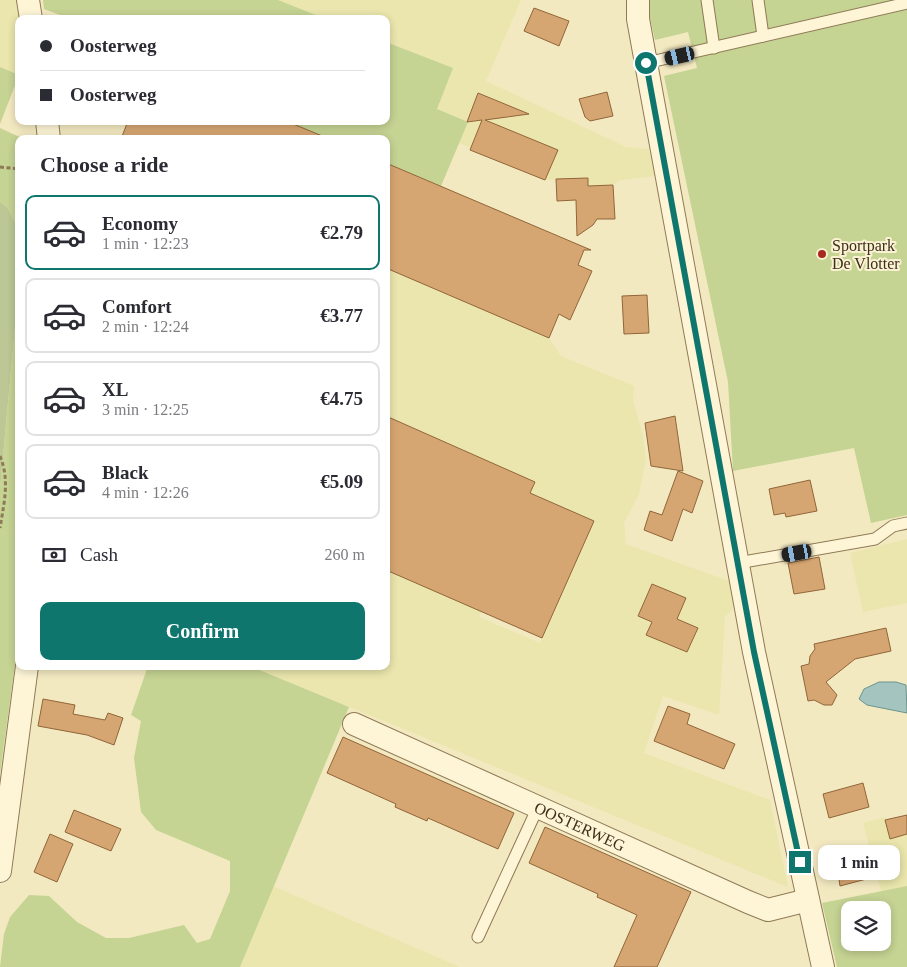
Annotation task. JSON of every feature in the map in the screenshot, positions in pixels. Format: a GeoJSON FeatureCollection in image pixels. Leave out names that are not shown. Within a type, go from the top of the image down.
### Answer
{"type":"FeatureCollection","features":[{"type":"Feature","properties":{"kind":"street"},"geometry":{"type":"LineString","coordinates":[[28,0],[30,15]]}},
{"type":"Feature","properties":{"kind":"street"},"geometry":{"type":"LineString","coordinates":[[638,0],[638,19],[754,652],[823,967]]}},
{"type":"Feature","properties":{"kind":"street"},"geometry":{"type":"LineString","coordinates":[[0,871],[26,670]]}},
{"type":"Feature","properties":{"kind":"street","name":"OOSTERWEG"},"geometry":{"type":"LineString","coordinates":[[354,724],[768,910],[808,900]]}},
{"type":"Feature","properties":{"kind":"lane"},"geometry":{"type":"LineString","coordinates":[[706,0],[714,48]]}},
{"type":"Feature","properties":{"kind":"lane"},"geometry":{"type":"LineString","coordinates":[[758,0],[764,36]]}},
{"type":"Feature","properties":{"kind":"lane"},"geometry":{"type":"LineString","coordinates":[[646,63],[907,3]]}},
{"type":"Feature","properties":{"kind":"lane"},"geometry":{"type":"LineString","coordinates":[[738,563],[876,539],[894,526],[907,523]]}},
{"type":"Feature","properties":{"kind":"lane"},"geometry":{"type":"LineString","coordinates":[[478,937],[538,807]]}},
{"type":"Feature","properties":{"kind":"path"},"geometry":{"type":"LineString","coordinates":[[0,167],[15,169]]}},
{"type":"Feature","properties":{"kind":"path"},"geometry":{"type":"LineString","coordinates":[[0,456],[6,469],[6,485],[0,528]]}},
{"type":"Feature","properties":{"kind":"shaded area"},"geometry":{"type":"Polygon","coordinates":[[[0,0],[19,0],[21,15],[15,15],[15,73],[0,67],[0,0]]]}},
{"type":"Feature","properties":{"kind":"shaded area"},"geometry":{"type":"Polygon","coordinates":[[[278,0],[521,0],[486,81],[626,147],[649,149],[656,176],[620,180],[613,185],[588,186],[587,178],[547,180],[459,143],[468,122],[437,109],[453,68],[390,44],[390,15],[316,15],[278,0]]]}},
{"type":"Feature","properties":{"kind":"shaded area"},"geometry":{"type":"Polygon","coordinates":[[[390,270],[549,338],[561,356],[634,386],[633,400],[643,435],[646,459],[639,494],[624,523],[626,544],[729,581],[734,608],[725,617],[719,715],[663,696],[644,753],[770,800],[788,887],[260,670],[390,670],[390,270]],[[533,494],[479,617],[540,643],[593,521],[533,494]]]}},
{"type":"Feature","properties":{"kind":"shaded area"},"geometry":{"type":"Polygon","coordinates":[[[907,539],[907,603],[863,612],[850,553],[907,539]]]}},
{"type":"Feature","properties":{"kind":"shaded area"},"geometry":{"type":"Polygon","coordinates":[[[886,817],[887,824],[907,819],[907,886],[881,891],[863,823],[886,817]]]}},
{"type":"Feature","properties":{"kind":"shaded area"},"geometry":{"type":"Polygon","coordinates":[[[273,886],[460,967],[240,967],[273,886]]]}},
{"type":"Feature","properties":{"kind":"green space"},"geometry":{"type":"Polygon","coordinates":[[[43,0],[278,0],[316,15],[60,15],[44,9],[43,0]]]}},
{"type":"Feature","properties":{"kind":"green space","name":"Sportpark De Vlotter"},"geometry":{"type":"Polygon","coordinates":[[[646,0],[907,0],[907,515],[871,523],[854,448],[733,471],[728,382],[664,76],[697,68],[688,32],[655,40],[646,0]]]}},
{"type":"Feature","properties":{"kind":"green space"},"geometry":{"type":"Polygon","coordinates":[[[390,44],[453,68],[437,109],[468,122],[441,186],[390,165],[390,135],[318,135],[296,126],[390,125],[390,44]]]}},
{"type":"Feature","properties":{"kind":"green space"},"geometry":{"type":"Polygon","coordinates":[[[0,67],[15,73],[15,85],[0,124],[0,67]]]}},
{"type":"Feature","properties":{"kind":"green space"},"geometry":{"type":"Polygon","coordinates":[[[0,128],[15,135],[15,222],[7,207],[0,202],[0,128]]]}},
{"type":"Feature","properties":{"kind":"green space"},"geometry":{"type":"Polygon","coordinates":[[[0,202],[7,207],[15,222],[15,328],[0,488],[0,202]]]}},
{"type":"Feature","properties":{"kind":"green space"},"geometry":{"type":"Polygon","coordinates":[[[15,328],[15,664],[0,774],[0,488],[15,328]]]}},
{"type":"Feature","properties":{"kind":"green space"},"geometry":{"type":"Polygon","coordinates":[[[147,670],[260,670],[349,707],[240,967],[0,967],[4,934],[10,917],[29,895],[49,896],[77,922],[106,938],[129,938],[184,925],[197,943],[210,939],[230,891],[230,861],[156,830],[141,812],[134,758],[141,721],[131,715],[147,670]]]}},
{"type":"Feature","properties":{"kind":"green space"},"geometry":{"type":"Polygon","coordinates":[[[907,886],[907,967],[837,967],[822,903],[907,886]]]}},
{"type":"Feature","properties":{"kind":"water"},"geometry":{"type":"Polygon","coordinates":[[[879,682],[896,682],[906,685],[907,713],[867,705],[859,699],[864,689],[879,682]]]}},
{"type":"Feature","properties":{"kind":"building"},"geometry":{"type":"Polygon","coordinates":[[[534,8],[569,21],[559,46],[524,31],[534,8]]]}},
{"type":"Feature","properties":{"kind":"building"},"geometry":{"type":"Polygon","coordinates":[[[607,92],[613,116],[590,121],[585,117],[579,99],[607,92]]]}},
{"type":"Feature","properties":{"kind":"building"},"geometry":{"type":"Polygon","coordinates":[[[478,93],[529,114],[485,120],[558,150],[545,180],[470,150],[482,120],[467,122],[478,93]]]}},
{"type":"Feature","properties":{"kind":"building"},"geometry":{"type":"Polygon","coordinates":[[[126,125],[296,125],[320,135],[123,135],[126,125]]]}},
{"type":"Feature","properties":{"kind":"building"},"geometry":{"type":"Polygon","coordinates":[[[390,165],[591,250],[584,250],[578,265],[592,271],[570,320],[559,314],[549,338],[390,270],[390,165]]]}},
{"type":"Feature","properties":{"kind":"building"},"geometry":{"type":"Polygon","coordinates":[[[588,178],[588,186],[613,185],[615,219],[597,219],[593,225],[577,236],[576,200],[557,201],[556,179],[588,178]]]}},
{"type":"Feature","properties":{"kind":"building"},"geometry":{"type":"Polygon","coordinates":[[[647,295],[649,333],[624,334],[622,296],[647,295]]]}},
{"type":"Feature","properties":{"kind":"building"},"geometry":{"type":"Polygon","coordinates":[[[675,416],[683,471],[651,466],[645,423],[675,416]]]}},
{"type":"Feature","properties":{"kind":"building"},"geometry":{"type":"Polygon","coordinates":[[[390,418],[535,482],[530,493],[594,521],[542,638],[390,572],[390,418]]]}},
{"type":"Feature","properties":{"kind":"building"},"geometry":{"type":"Polygon","coordinates":[[[678,471],[703,481],[692,513],[683,509],[672,541],[644,530],[650,511],[662,515],[678,471]]]}},
{"type":"Feature","properties":{"kind":"building"},"geometry":{"type":"Polygon","coordinates":[[[810,480],[817,511],[786,517],[785,513],[774,515],[769,489],[810,480]]]}},
{"type":"Feature","properties":{"kind":"building"},"geometry":{"type":"Polygon","coordinates":[[[819,557],[825,589],[794,594],[788,563],[819,557]]]}},
{"type":"Feature","properties":{"kind":"building"},"geometry":{"type":"Polygon","coordinates":[[[652,584],[686,598],[677,619],[698,628],[687,652],[646,635],[652,622],[638,616],[652,584]]]}},
{"type":"Feature","properties":{"kind":"building"},"geometry":{"type":"Polygon","coordinates":[[[886,628],[891,651],[855,659],[826,682],[837,695],[832,705],[824,705],[814,700],[808,701],[801,666],[809,664],[810,656],[815,649],[814,644],[886,628]]]}},
{"type":"Feature","properties":{"kind":"building"},"geometry":{"type":"Polygon","coordinates":[[[43,699],[75,705],[73,714],[105,720],[108,713],[123,718],[114,745],[87,735],[38,726],[43,699]]]}},
{"type":"Feature","properties":{"kind":"building"},"geometry":{"type":"Polygon","coordinates":[[[668,706],[690,714],[687,724],[735,744],[724,769],[654,741],[668,706]]]}},
{"type":"Feature","properties":{"kind":"building"},"geometry":{"type":"Polygon","coordinates":[[[343,737],[514,813],[498,849],[428,818],[427,821],[395,807],[396,804],[327,773],[343,737]]]}},
{"type":"Feature","properties":{"kind":"building"},"geometry":{"type":"Polygon","coordinates":[[[863,783],[869,807],[829,818],[823,794],[863,783]]]}},
{"type":"Feature","properties":{"kind":"building"},"geometry":{"type":"Polygon","coordinates":[[[74,810],[121,829],[111,851],[65,832],[74,810]]]}},
{"type":"Feature","properties":{"kind":"building"},"geometry":{"type":"Polygon","coordinates":[[[907,815],[907,834],[890,839],[885,820],[907,815]]]}},
{"type":"Feature","properties":{"kind":"building"},"geometry":{"type":"Polygon","coordinates":[[[545,827],[691,892],[657,967],[614,967],[637,915],[597,897],[598,894],[529,863],[545,827]]]}},
{"type":"Feature","properties":{"kind":"building"},"geometry":{"type":"Polygon","coordinates":[[[50,834],[73,844],[57,882],[34,872],[50,834]]]}},
{"type":"Feature","properties":{"kind":"building"},"geometry":{"type":"Polygon","coordinates":[[[866,846],[874,877],[840,886],[835,854],[866,846]]]}},
{"type":"Feature","properties":{"kind":"place","name":"Sportpark De Vlotter"},"geometry":{"type":"Point","coordinates":[822,254]}},
{"type":"Feature","properties":{"kind":"route"},"geometry":{"type":"LineString","coordinates":[[646,63],[754,652],[800,862]]}}]}
